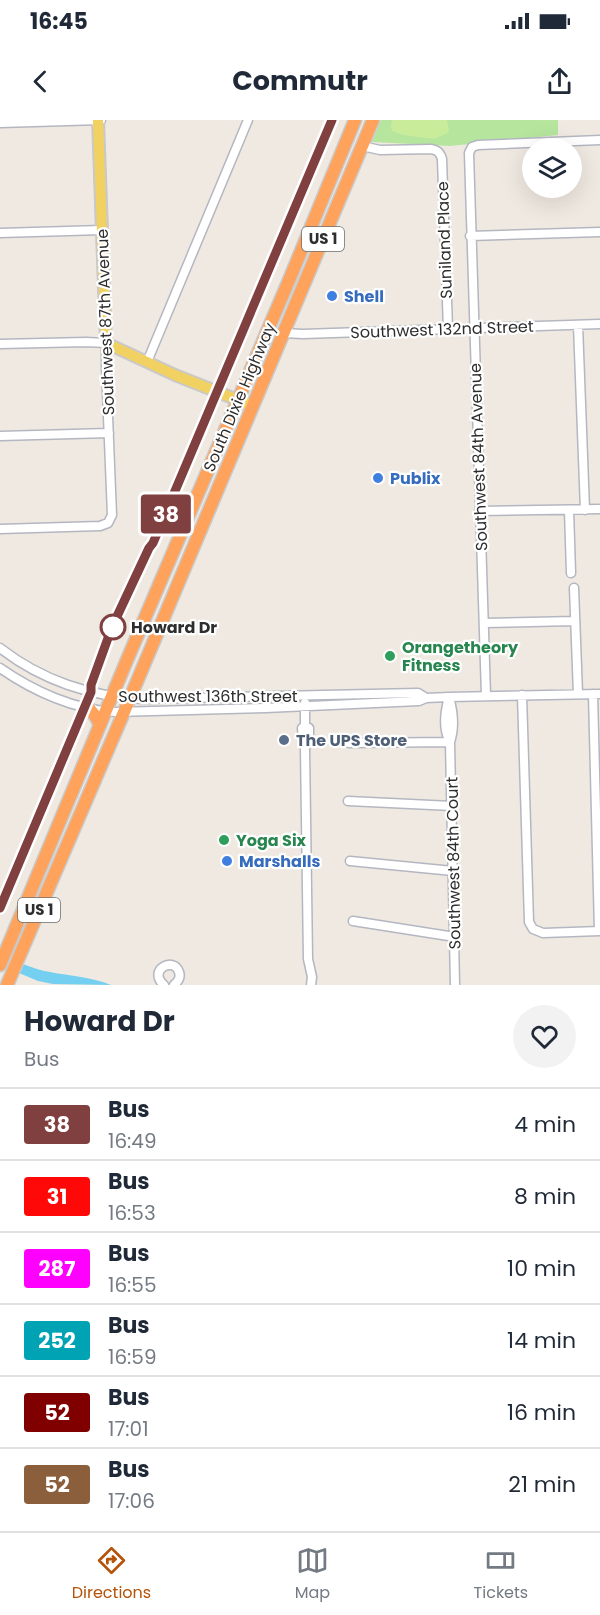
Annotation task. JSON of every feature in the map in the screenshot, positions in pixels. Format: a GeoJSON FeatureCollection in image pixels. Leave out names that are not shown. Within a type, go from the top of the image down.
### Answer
{"type":"FeatureCollection","features":[{"type":"Feature","properties":{"kind":"highway","name":"South Dixie Highway"},"geometry":{"type":"LineString","coordinates":[[0,964],[355,120]]}},
{"type":"Feature","properties":{"kind":"highway","name":"South Dixie Highway"},"geometry":{"type":"LineString","coordinates":[[9,980],[373,120]]}},
{"type":"Feature","properties":{"kind":"highway"},"geometry":{"type":"LineString","coordinates":[[346,140],[362,146]]}},
{"type":"Feature","properties":{"kind":"highway"},"geometry":{"type":"LineString","coordinates":[[269,326],[283,333]]}},
{"type":"Feature","properties":{"kind":"highway"},"geometry":{"type":"LineString","coordinates":[[88,708],[100,725]]}},
{"type":"Feature","properties":{"kind":"main road","name":"Southwest 87th Avenue"},"geometry":{"type":"LineString","coordinates":[[99,120],[106,343]]}},
{"type":"Feature","properties":{"kind":"main road"},"geometry":{"type":"LineString","coordinates":[[106,343],[253,406]]}},
{"type":"Feature","properties":{"kind":"street"},"geometry":{"type":"LineString","coordinates":[[0,123],[99,120]]}},
{"type":"Feature","properties":{"kind":"street"},"geometry":{"type":"LineString","coordinates":[[147,362],[248,120]]}},
{"type":"Feature","properties":{"kind":"street","name":"Southwest 84th Avenue"},"geometry":{"type":"LineString","coordinates":[[486,696],[469,153],[472,147],[481,145],[600,140]]}},
{"type":"Feature","properties":{"kind":"street","name":"Suniland Place"},"geometry":{"type":"LineString","coordinates":[[362,146],[381,150],[431,149],[439,152],[441,156],[448,329]]}},
{"type":"Feature","properties":{"kind":"street"},"geometry":{"type":"LineString","coordinates":[[0,233],[102,230]]}},
{"type":"Feature","properties":{"kind":"street"},"geometry":{"type":"LineString","coordinates":[[470,236],[600,232]]}},
{"type":"Feature","properties":{"kind":"street","name":"Southwest 132nd Street"},"geometry":{"type":"LineString","coordinates":[[283,333],[600,324]]}},
{"type":"Feature","properties":{"kind":"street"},"geometry":{"type":"LineString","coordinates":[[578,325],[585,510]]}},
{"type":"Feature","properties":{"kind":"street"},"geometry":{"type":"LineString","coordinates":[[0,344],[106,343]]}},
{"type":"Feature","properties":{"kind":"street","name":"Southwest 87th Avenue"},"geometry":{"type":"LineString","coordinates":[[0,529],[100,526],[108,523],[112,515],[105,367],[106,343]]}},
{"type":"Feature","properties":{"kind":"street"},"geometry":{"type":"LineString","coordinates":[[0,436],[109,433]]}},
{"type":"Feature","properties":{"kind":"street"},"geometry":{"type":"LineString","coordinates":[[479,511],[600,509]]}},
{"type":"Feature","properties":{"kind":"street"},"geometry":{"type":"LineString","coordinates":[[569,510],[571,573]]}},
{"type":"Feature","properties":{"kind":"street"},"geometry":{"type":"LineString","coordinates":[[174,548],[190,555]]}},
{"type":"Feature","properties":{"kind":"street"},"geometry":{"type":"LineString","coordinates":[[574,588],[578,694]]}},
{"type":"Feature","properties":{"kind":"street"},"geometry":{"type":"LineString","coordinates":[[484,623],[575,621]]}},
{"type":"Feature","properties":{"kind":"street","name":"Southwest 136th Street"},"geometry":{"type":"LineString","coordinates":[[0,648],[24,665],[54,680],[112,696],[130,698],[418,693],[426,698]]}},
{"type":"Feature","properties":{"kind":"street","name":"Southwest 136th Street"},"geometry":{"type":"LineString","coordinates":[[0,668],[45,693],[88,708],[123,713],[419,701],[426,698],[449,697],[596,694]]}},
{"type":"Feature","properties":{"kind":"street"},"geometry":{"type":"LineString","coordinates":[[522,695],[528,914],[531,928],[543,933],[600,932],[596,694]]}},
{"type":"Feature","properties":{"kind":"street"},"geometry":{"type":"LineString","coordinates":[[303,696],[306,706],[305,726],[309,728],[309,741],[305,748],[308,958],[312,977],[311,985]]}},
{"type":"Feature","properties":{"kind":"street","name":"Southwest 84th Court"},"geometry":{"type":"LineString","coordinates":[[449,697],[445,710],[446,734],[450,742],[455,985]]}},
{"type":"Feature","properties":{"kind":"street"},"geometry":{"type":"LineString","coordinates":[[349,743],[450,742]]}},
{"type":"Feature","properties":{"kind":"street"},"geometry":{"type":"LineString","coordinates":[[348,801],[452,806]]}},
{"type":"Feature","properties":{"kind":"street"},"geometry":{"type":"LineString","coordinates":[[45,856],[60,863]]}},
{"type":"Feature","properties":{"kind":"street"},"geometry":{"type":"LineString","coordinates":[[350,861],[453,871]]}},
{"type":"Feature","properties":{"kind":"street"},"geometry":{"type":"LineString","coordinates":[[353,921],[455,937]]}},
{"type":"Feature","properties":{"kind":"street"},"geometry":{"type":"LineString","coordinates":[[164,985],[158,976],[160,969],[166,965],[176,967],[180,974],[177,984]]}},
{"type":"Feature","properties":{"kind":"green space"},"geometry":{"type":"Polygon","coordinates":[[[381,120],[558,120],[558,135],[450,146],[372,142],[381,120]]]}},
{"type":"Feature","properties":{"kind":"green space"},"geometry":{"type":"Polygon","coordinates":[[[392,120],[447,120],[449,132],[435,139],[403,135],[392,131],[392,120]]]}},
{"type":"Feature","properties":{"kind":"water"},"geometry":{"type":"Polygon","coordinates":[[[0,954],[37,969],[89,978],[111,985],[53,984],[38,981],[0,965],[0,954]]]}},
{"type":"Feature","properties":{"kind":"bus line","name":"38"},"geometry":{"type":"LineString","coordinates":[[0,908],[91,692],[98,663],[112,627],[153,543],[332,120]]}},
{"type":"Feature","properties":{"kind":"place","name":"Shell"},"geometry":{"type":"Point","coordinates":[332,296]}},
{"type":"Feature","properties":{"kind":"place","name":"Publix"},"geometry":{"type":"Point","coordinates":[378,478]}},
{"type":"Feature","properties":{"kind":"place","name":"Howard Dr"},"geometry":{"type":"Point","coordinates":[113,627]}},
{"type":"Feature","properties":{"kind":"place","name":"Orangetheory Fitness"},"geometry":{"type":"Point","coordinates":[390,656]}},
{"type":"Feature","properties":{"kind":"place","name":"The UPS Store"},"geometry":{"type":"Point","coordinates":[284,740]}},
{"type":"Feature","properties":{"kind":"place","name":"Yoga Six"},"geometry":{"type":"Point","coordinates":[224,840]}},
{"type":"Feature","properties":{"kind":"place","name":"Marshalls"},"geometry":{"type":"Point","coordinates":[227,861]}}]}
